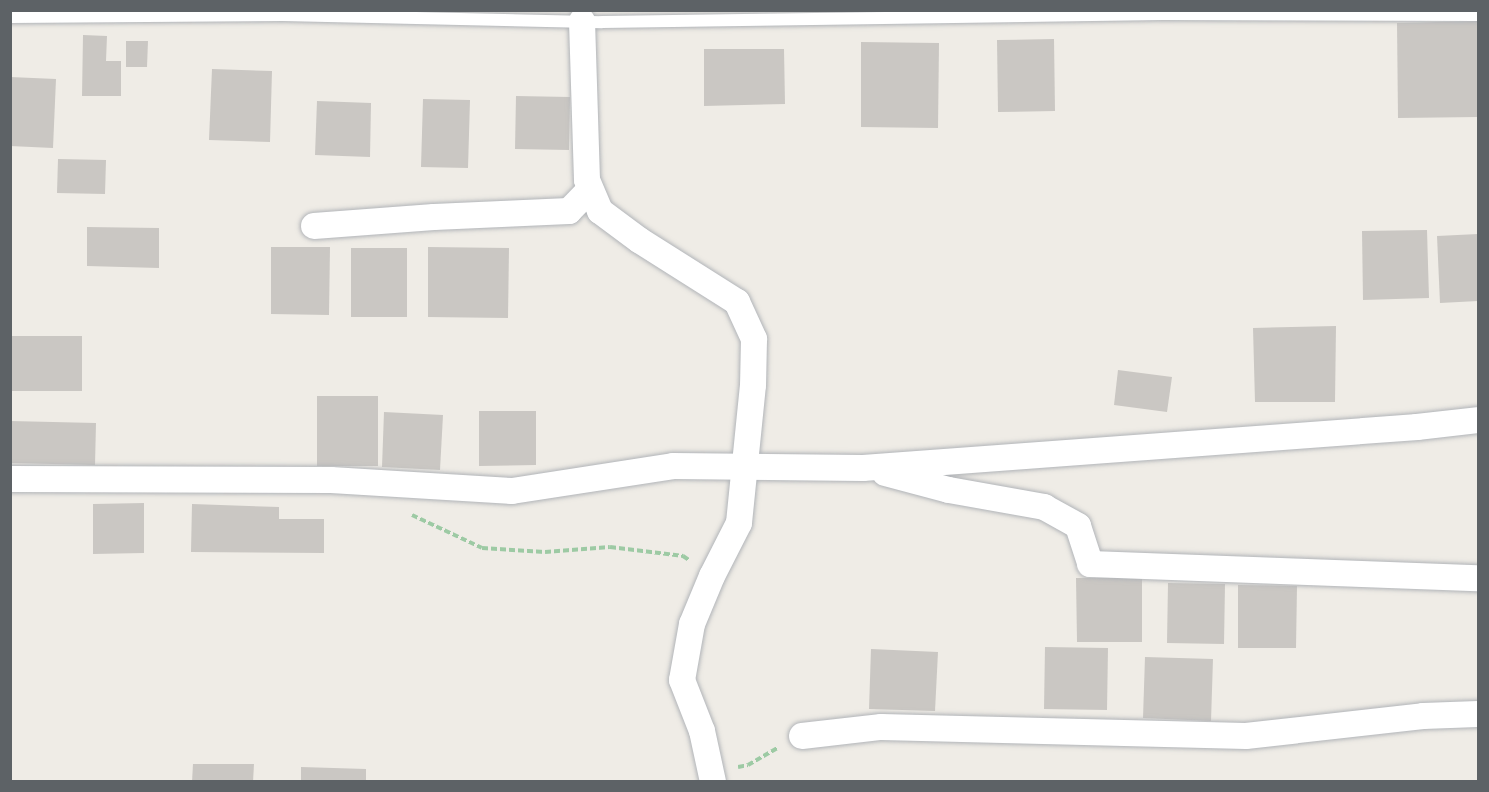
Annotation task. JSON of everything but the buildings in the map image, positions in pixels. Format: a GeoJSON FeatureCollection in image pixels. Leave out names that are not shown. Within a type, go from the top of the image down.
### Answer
{"type":"FeatureCollection","features":[{"type":"Feature","properties":{"kind":"street"},"geometry":{"type":"LineString","coordinates":[[582,21],[587,180],[600,211],[639,240],[737,302],[754,339],[753,385],[739,523],[711,576],[692,624],[682,680],[702,731],[712,777]]}},
{"type":"Feature","properties":{"kind":"street"},"geometry":{"type":"LineString","coordinates":[[314,226],[434,217],[569,211],[591,189]]}},
{"type":"Feature","properties":{"kind":"street"},"geometry":{"type":"LineString","coordinates":[[10,479],[331,480],[512,491],[673,466],[863,468],[1417,427],[1479,420]]}},
{"type":"Feature","properties":{"kind":"street"},"geometry":{"type":"LineString","coordinates":[[863,468],[950,490],[1044,507],[1078,526],[1090,564],[1479,578]]}},
{"type":"Feature","properties":{"kind":"street"},"geometry":{"type":"LineString","coordinates":[[802,736],[881,727],[1246,736],[1423,716],[1479,714]]}},
{"type":"Feature","properties":{"kind":"lane"},"geometry":{"type":"LineString","coordinates":[[10,18],[283,15],[764,22],[1162,14],[1479,15]]}},
{"type":"Feature","properties":{"kind":"path"},"geometry":{"type":"LineString","coordinates":[[402,511],[482,548],[545,552],[610,547],[683,556],[711,576]]}},
{"type":"Feature","properties":{"kind":"path"},"geometry":{"type":"LineString","coordinates":[[712,777],[748,765],[802,736]]}}]}
